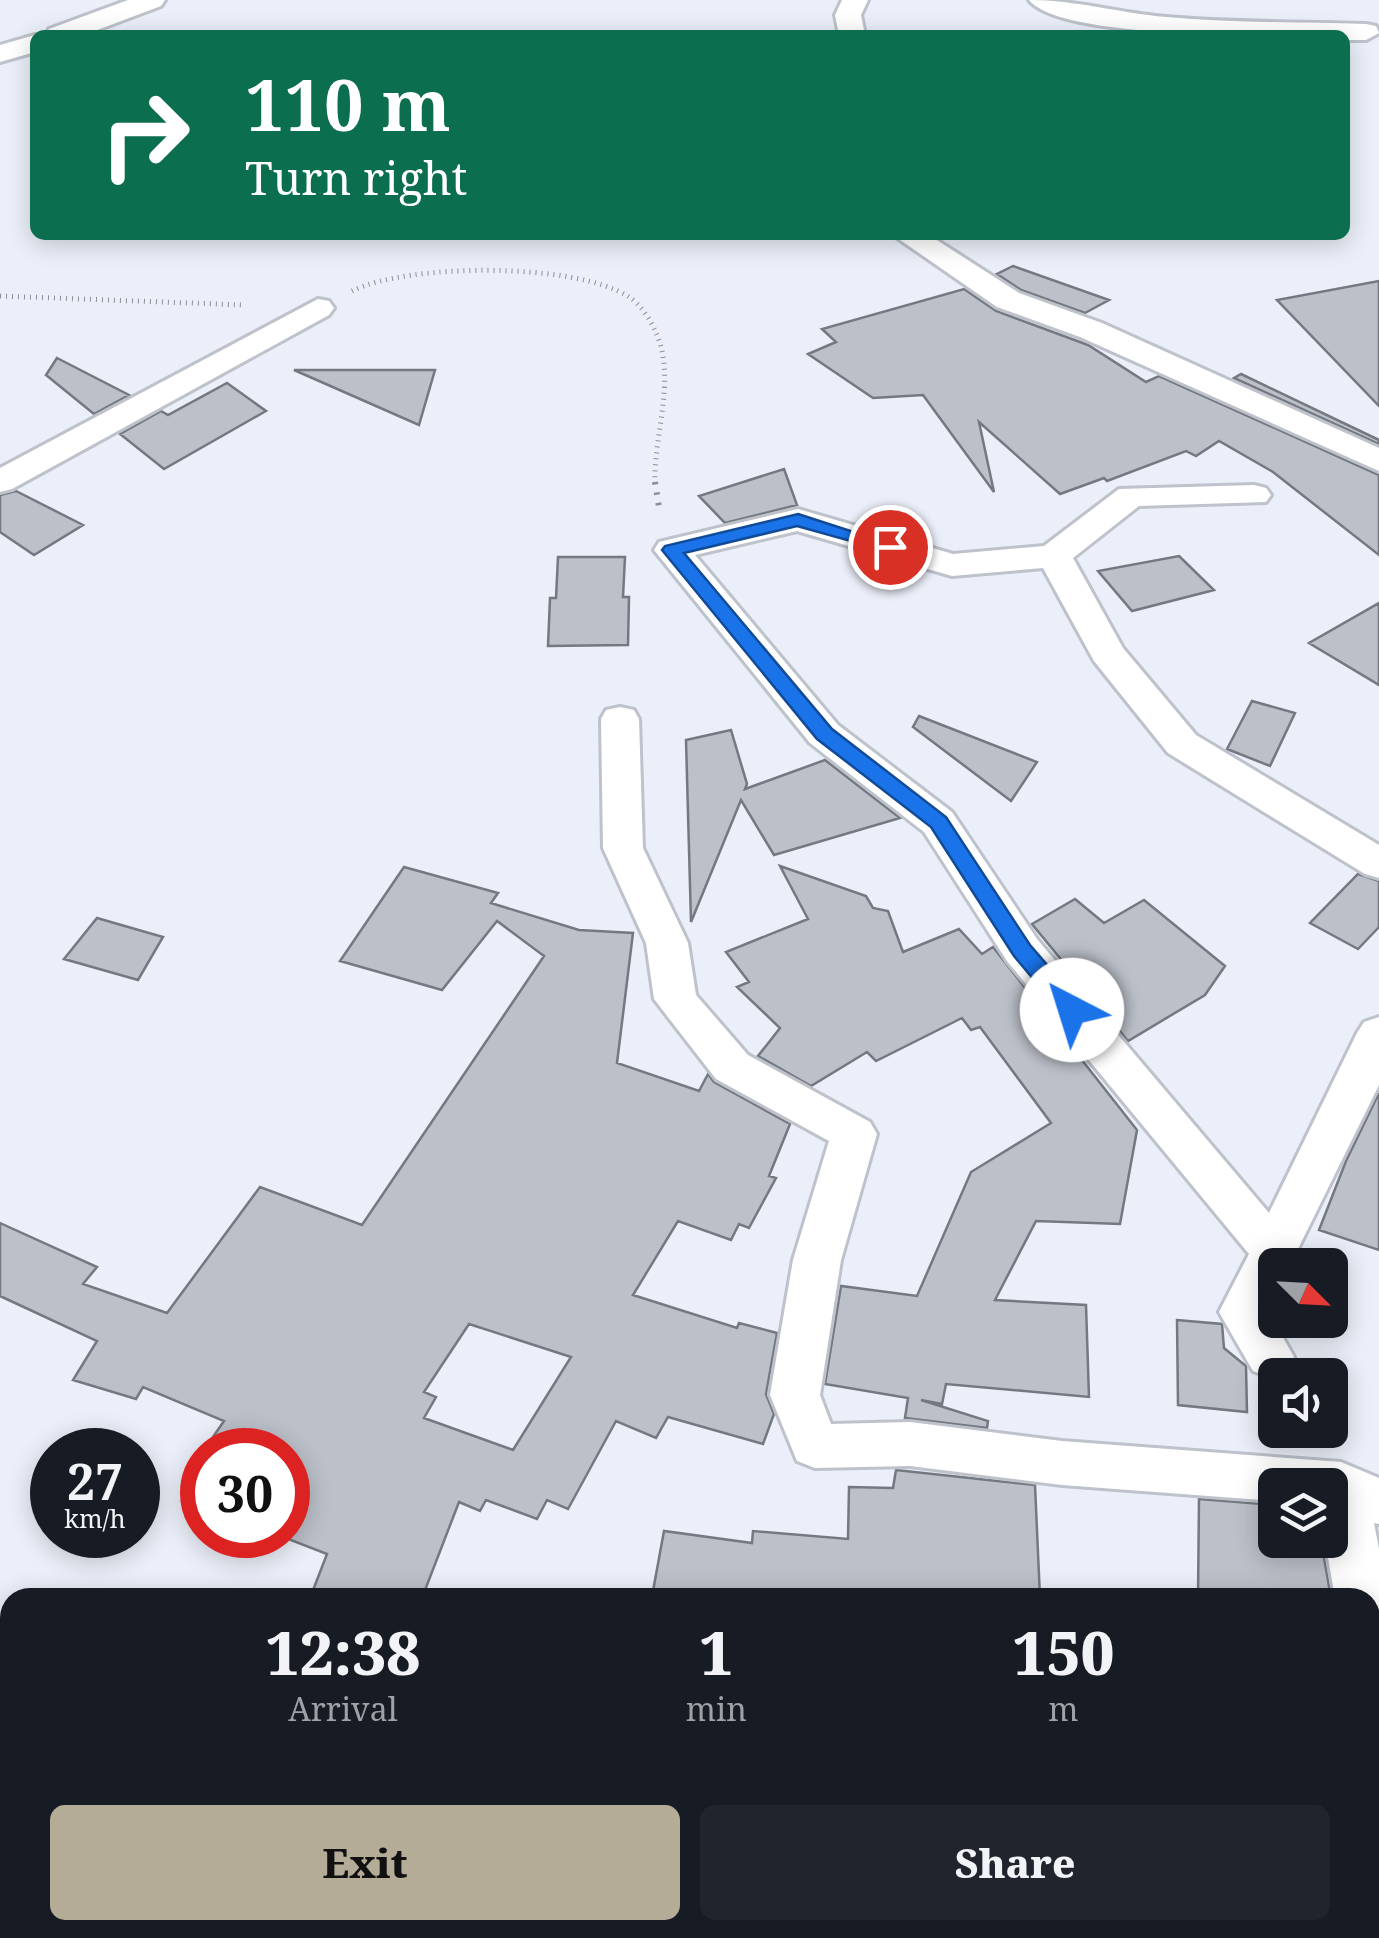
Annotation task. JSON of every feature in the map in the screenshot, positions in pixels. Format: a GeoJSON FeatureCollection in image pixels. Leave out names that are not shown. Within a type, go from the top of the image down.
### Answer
{"type":"FeatureCollection","features":[{"type":"Feature","properties":{"kind":"street"},"geometry":{"type":"LineString","coordinates":[[72,30],[152,0]]}},
{"type":"Feature","properties":{"kind":"street"},"geometry":{"type":"LineString","coordinates":[[851,30],[848,15],[854,0]]}},
{"type":"Feature","properties":{"kind":"street"},"geometry":{"type":"LineString","coordinates":[[1042,0],[1118,28],[1169,30]]}},
{"type":"Feature","properties":{"kind":"street"},"geometry":{"type":"LineString","coordinates":[[1346,0],[1372,38]]}},
{"type":"Feature","properties":{"kind":"street"},"geometry":{"type":"LineString","coordinates":[[0,54],[30,45]]}},
{"type":"Feature","properties":{"kind":"street"},"geometry":{"type":"LineString","coordinates":[[916,240],[1008,300],[1091,330],[1379,461]]}},
{"type":"Feature","properties":{"kind":"street"},"geometry":{"type":"LineString","coordinates":[[0,482],[318,308]]}},
{"type":"Feature","properties":{"kind":"street"},"geometry":{"type":"LineString","coordinates":[[1254,495],[1131,496],[1054,556],[952,565],[798,520],[672,550],[824,734],[938,822],[1022,950],[1272,1248]]}},
{"type":"Feature","properties":{"kind":"street"},"geometry":{"type":"LineString","coordinates":[[1054,556],[1107,652],[1182,744],[1379,864]]}},
{"type":"Feature","properties":{"kind":"street"},"geometry":{"type":"LineString","coordinates":[[620,719],[623,848],[667,944],[675,999],[732,1067],[854,1134],[818,1260],[795,1396],[815,1446],[910,1444],[1360,1493],[1362,1588]]}},
{"type":"Feature","properties":{"kind":"street"},"geometry":{"type":"LineString","coordinates":[[1275,1248],[1366,1067],[1379,1033]]}},
{"type":"Feature","properties":{"kind":"street"},"geometry":{"type":"LineString","coordinates":[[1258,1282],[1243,1312],[1258,1337]]}},
{"type":"Feature","properties":{"kind":"street"},"geometry":{"type":"LineString","coordinates":[[1259,1338],[1270,1357]]}},
{"type":"Feature","properties":{"kind":"path"},"geometry":{"type":"LineString","coordinates":[[0,296],[318,308],[374,279],[414,272],[590,280],[630,297],[658,336],[664,398],[653,494],[672,550]]}},
{"type":"Feature","properties":{"kind":"building"},"geometry":{"type":"Polygon","coordinates":[[[1013,266],[1109,300],[1085,313],[1021,290],[997,274],[1013,266]]]}},
{"type":"Feature","properties":{"kind":"building"},"geometry":{"type":"Polygon","coordinates":[[[1379,281],[1379,406],[1277,300],[1379,281]]]}},
{"type":"Feature","properties":{"kind":"building"},"geometry":{"type":"Polygon","coordinates":[[[964,289],[996,311],[1088,345],[1146,382],[1159,376],[1379,475],[1379,555],[1273,472],[1219,441],[1196,456],[1186,451],[1060,494],[979,422],[994,492],[923,395],[873,398],[808,354],[836,342],[822,329],[964,289]]]}},
{"type":"Feature","properties":{"kind":"building"},"geometry":{"type":"Polygon","coordinates":[[[57,358],[129,395],[94,414],[46,375],[57,358]]]}},
{"type":"Feature","properties":{"kind":"building"},"geometry":{"type":"Polygon","coordinates":[[[294,370],[435,370],[419,425],[294,370]]]}},
{"type":"Feature","properties":{"kind":"building"},"geometry":{"type":"Polygon","coordinates":[[[1241,374],[1379,440],[1379,444],[1234,378],[1241,374]]]}},
{"type":"Feature","properties":{"kind":"building"},"geometry":{"type":"Polygon","coordinates":[[[227,383],[266,411],[164,469],[120,434],[161,411],[168,415],[227,383]]]}},
{"type":"Feature","properties":{"kind":"building"},"geometry":{"type":"Polygon","coordinates":[[[784,469],[797,505],[725,523],[699,496],[784,469]]]}},
{"type":"Feature","properties":{"kind":"building"},"geometry":{"type":"Polygon","coordinates":[[[16,491],[83,525],[34,555],[0,532],[0,495],[16,491]]]}},
{"type":"Feature","properties":{"kind":"building"},"geometry":{"type":"Polygon","coordinates":[[[1179,556],[1214,590],[1132,611],[1098,571],[1179,556]]]}},
{"type":"Feature","properties":{"kind":"building"},"geometry":{"type":"Polygon","coordinates":[[[558,557],[625,557],[623,597],[629,597],[628,645],[548,646],[550,598],[556,598],[558,557]]]}},
{"type":"Feature","properties":{"kind":"building"},"geometry":{"type":"Polygon","coordinates":[[[1379,603],[1379,685],[1309,643],[1379,603]]]}},
{"type":"Feature","properties":{"kind":"building"},"geometry":{"type":"Polygon","coordinates":[[[1252,701],[1295,713],[1270,766],[1227,749],[1252,701]]]}},
{"type":"Feature","properties":{"kind":"building"},"geometry":{"type":"Polygon","coordinates":[[[919,716],[1037,762],[1011,801],[913,727],[919,716]]]}},
{"type":"Feature","properties":{"kind":"building"},"geometry":{"type":"Polygon","coordinates":[[[731,730],[747,784],[745,789],[825,760],[900,818],[774,855],[741,800],[691,922],[686,740],[731,730]]]}},
{"type":"Feature","properties":{"kind":"building"},"geometry":{"type":"Polygon","coordinates":[[[780,866],[866,896],[873,908],[888,911],[903,952],[959,929],[982,954],[993,947],[1137,1130],[1120,1224],[1036,1221],[995,1300],[1086,1305],[1089,1397],[946,1384],[942,1404],[921,1400],[988,1421],[987,1428],[905,1418],[908,1398],[825,1384],[841,1286],[917,1296],[971,1172],[1051,1123],[980,1027],[971,1030],[962,1018],[876,1061],[867,1052],[811,1086],[758,1056],[780,1028],[737,987],[749,982],[726,952],[808,919],[780,866]]]}},
{"type":"Feature","properties":{"kind":"building"},"geometry":{"type":"Polygon","coordinates":[[[404,867],[498,893],[491,903],[579,930],[633,933],[617,1063],[699,1091],[708,1074],[714,1082],[790,1124],[769,1176],[776,1178],[749,1228],[739,1224],[731,1240],[678,1221],[633,1295],[737,1328],[739,1323],[777,1333],[766,1394],[774,1414],[763,1444],[668,1417],[656,1438],[616,1421],[568,1509],[547,1500],[537,1519],[486,1500],[480,1511],[459,1502],[426,1588],[314,1588],[327,1554],[310,1547],[310,1428],[219,1428],[224,1421],[143,1387],[136,1399],[73,1380],[97,1341],[0,1296],[0,1223],[97,1267],[83,1284],[167,1313],[260,1187],[362,1225],[544,956],[497,921],[442,990],[340,961],[404,867]],[[469,1324],[424,1392],[436,1397],[424,1418],[513,1450],[571,1357],[469,1324]]]}},
{"type":"Feature","properties":{"kind":"building"},"geometry":{"type":"Polygon","coordinates":[[[1358,874],[1379,881],[1379,927],[1358,949],[1310,923],[1358,874]]]}},
{"type":"Feature","properties":{"kind":"building"},"geometry":{"type":"Polygon","coordinates":[[[1075,899],[1104,923],[1144,900],[1225,966],[1205,995],[1128,1041],[1032,924],[1075,899]]]}},
{"type":"Feature","properties":{"kind":"building"},"geometry":{"type":"Polygon","coordinates":[[[97,918],[163,937],[138,980],[64,959],[97,918]]]}},
{"type":"Feature","properties":{"kind":"building"},"geometry":{"type":"Polygon","coordinates":[[[1379,1093],[1379,1250],[1319,1230],[1379,1093]]]}},
{"type":"Feature","properties":{"kind":"building"},"geometry":{"type":"Polygon","coordinates":[[[1177,1320],[1222,1324],[1224,1348],[1246,1366],[1247,1412],[1178,1405],[1177,1320]]]}},
{"type":"Feature","properties":{"kind":"building"},"geometry":{"type":"Polygon","coordinates":[[[896,1470],[1035,1485],[1040,1588],[654,1588],[664,1531],[752,1543],[753,1531],[848,1539],[849,1487],[893,1488],[896,1470]]]}},
{"type":"Feature","properties":{"kind":"building"},"geometry":{"type":"Polygon","coordinates":[[[1199,1499],[1258,1504],[1258,1558],[1324,1558],[1329,1588],[1198,1588],[1199,1499]]]}},
{"type":"Feature","properties":{"kind":"route"},"geometry":{"type":"LineString","coordinates":[[890,547],[798,520],[672,550],[824,734],[938,822],[1022,950],[1072,1010]]}}]}
